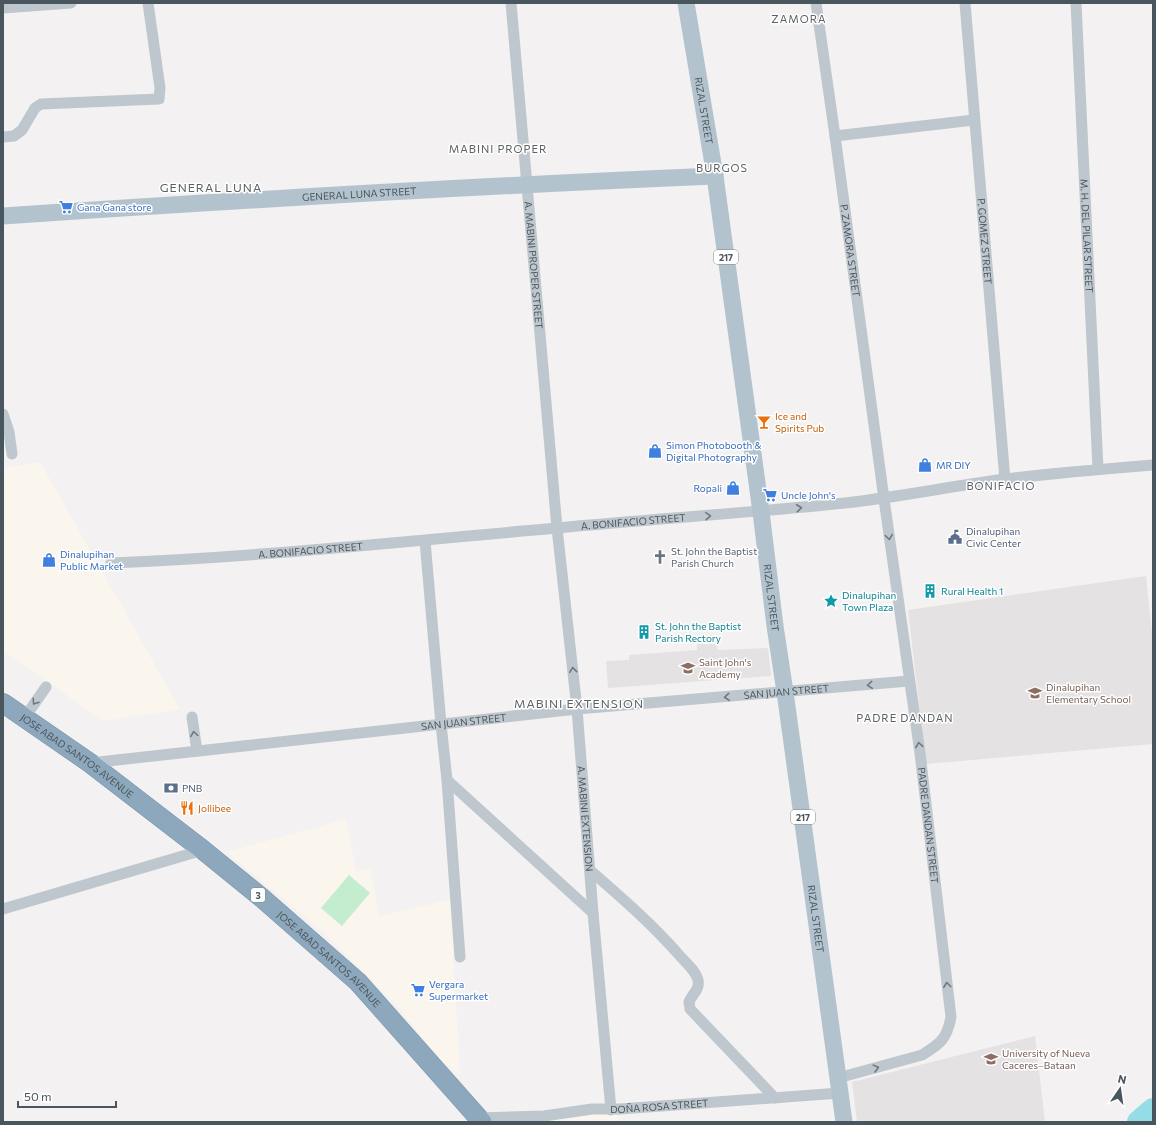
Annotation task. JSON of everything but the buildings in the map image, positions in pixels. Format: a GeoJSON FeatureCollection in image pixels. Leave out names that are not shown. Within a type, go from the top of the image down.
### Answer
{"type":"FeatureCollection","features":[{"type":"Feature","properties":{"kind":"highway","name":"JOSE ABAD SANTOS AVENUE"},"geometry":{"type":"LineString","coordinates":[[3,703],[90,763],[203,850],[262,898],[358,982],[480,1120]]}},
{"type":"Feature","properties":{"kind":"main road","name":"RIZAL STREET"},"geometry":{"type":"LineString","coordinates":[[686,3],[715,176],[761,512],[774,626],[785,692],[844,1122]]}},
{"type":"Feature","properties":{"kind":"main road","name":"GENERAL LUNA STREET"},"geometry":{"type":"LineString","coordinates":[[3,216],[207,202],[527,184],[715,176]]}},
{"type":"Feature","properties":{"kind":"street"},"geometry":{"type":"LineString","coordinates":[[3,8],[71,3]]}},
{"type":"Feature","properties":{"kind":"street"},"geometry":{"type":"LineString","coordinates":[[3,137],[14,136],[22,130],[35,108],[41,104],[158,99],[160,88],[148,3]]}},
{"type":"Feature","properties":{"kind":"street","name":"A. MABINI PROPER STREET"},"geometry":{"type":"LineString","coordinates":[[511,3],[557,528]]}},
{"type":"Feature","properties":{"kind":"street","name":"P. ZAMORA STREET"},"geometry":{"type":"LineString","coordinates":[[816,3],[884,499]]}},
{"type":"Feature","properties":{"kind":"street","name":"P. GOMEZ STREET"},"geometry":{"type":"LineString","coordinates":[[965,3],[1005,480]]}},
{"type":"Feature","properties":{"kind":"street","name":"M. H. DEL PILAR STREET"},"geometry":{"type":"LineString","coordinates":[[1076,3],[1098,469]]}},
{"type":"Feature","properties":{"kind":"street"},"geometry":{"type":"LineString","coordinates":[[835,136],[974,120]]}},
{"type":"Feature","properties":{"kind":"street"},"geometry":{"type":"LineString","coordinates":[[3,414],[12,454]]}},
{"type":"Feature","properties":{"kind":"street","name":"A. BONIFACIO STREET"},"geometry":{"type":"LineString","coordinates":[[111,563],[196,560],[425,541],[557,528],[761,512],[884,499],[1005,480],[1098,469],[1153,465]]}},
{"type":"Feature","properties":{"kind":"street","name":"PADRE DANDAN STREET"},"geometry":{"type":"LineString","coordinates":[[839,1085],[922,1055],[932,1049],[943,1039],[948,1031],[951,1017],[920,754],[884,499]]}},
{"type":"Feature","properties":{"kind":"street","name":"A. MABINI EXTENSION"},"geometry":{"type":"LineString","coordinates":[[557,528],[577,709],[591,871],[593,914],[611,1110]]}},
{"type":"Feature","properties":{"kind":"street"},"geometry":{"type":"LineString","coordinates":[[425,541],[447,780],[460,957]]}},
{"type":"Feature","properties":{"kind":"street","name":"SAN JUAN STREET"},"geometry":{"type":"LineString","coordinates":[[90,763],[577,709],[909,681]]}},
{"type":"Feature","properties":{"kind":"street"},"geometry":{"type":"LineString","coordinates":[[25,717],[46,687]]}},
{"type":"Feature","properties":{"kind":"street"},"geometry":{"type":"LineString","coordinates":[[192,717],[197,750]]}},
{"type":"Feature","properties":{"kind":"street"},"geometry":{"type":"LineString","coordinates":[[447,780],[593,914]]}},
{"type":"Feature","properties":{"kind":"street"},"geometry":{"type":"LineString","coordinates":[[3,909],[203,850]]}},
{"type":"Feature","properties":{"kind":"street"},"geometry":{"type":"LineString","coordinates":[[591,871],[658,931],[693,971],[698,980],[698,985],[697,990],[688,1002],[690,1009],[775,1098]]}},
{"type":"Feature","properties":{"kind":"street","name":"DOÑA ROSA STREET"},"geometry":{"type":"LineString","coordinates":[[480,1120],[542,1119],[592,1110],[611,1110],[775,1098],[839,1085]]}},
{"type":"Feature","properties":{"kind":"shaded area","name":"Dinalupihan Public Market"},"geometry":{"type":"Polygon","coordinates":[[[40,462],[180,709],[104,721],[3,651],[3,468],[40,462]]]}},
{"type":"Feature","properties":{"kind":"shaded area","name":"Dinalupihan Elementary School"},"geometry":{"type":"Polygon","coordinates":[[[1146,576],[1153,643],[1153,744],[926,764],[908,610],[1146,576]]]}},
{"type":"Feature","properties":{"kind":"shaded area","name":"Saint John's Academy"},"geometry":{"type":"Polygon","coordinates":[[[697,644],[717,644],[718,650],[768,648],[771,676],[608,688],[606,661],[629,660],[629,655],[697,650],[697,644]]]}},
{"type":"Feature","properties":{"kind":"shaded area"},"geometry":{"type":"Polygon","coordinates":[[[346,819],[356,871],[371,869],[379,916],[450,900],[460,1075],[442,1061],[397,1006],[323,932],[227,852],[346,819]]]}},
{"type":"Feature","properties":{"kind":"shaded area","name":"University of Nueva Caceres–Bataan"},"geometry":{"type":"Polygon","coordinates":[[[1035,1036],[1045,1122],[857,1122],[852,1082],[1035,1036]]]}},
{"type":"Feature","properties":{"kind":"shaded area"},"geometry":{"type":"Polygon","coordinates":[[[614,1112],[621,1122],[547,1122],[551,1119],[614,1112]]]}},
{"type":"Feature","properties":{"kind":"green space"},"geometry":{"type":"Polygon","coordinates":[[[349,875],[370,893],[342,926],[321,908],[349,875]]]}},
{"type":"Feature","properties":{"kind":"waterway"},"geometry":{"type":"LineString","coordinates":[[1139,1122],[1153,1110]]}},
{"type":"Feature","properties":{"kind":"place","name":"Gana Gana store"},"geometry":{"type":"Point","coordinates":[66,207]}},
{"type":"Feature","properties":{"kind":"place","name":"Ice and Spirits Pub"},"geometry":{"type":"Point","coordinates":[764,422]}},
{"type":"Feature","properties":{"kind":"place","name":"Simon Photobooth & Digital Photography"},"geometry":{"type":"Point","coordinates":[655,451]}},
{"type":"Feature","properties":{"kind":"place","name":"MR DIY"},"geometry":{"type":"Point","coordinates":[925,465]}},
{"type":"Feature","properties":{"kind":"place","name":"Ropali"},"geometry":{"type":"Point","coordinates":[733,488]}},
{"type":"Feature","properties":{"kind":"place","name":"Uncle John's"},"geometry":{"type":"Point","coordinates":[770,495]}},
{"type":"Feature","properties":{"kind":"place","name":"Dinalupihan Civic Center"},"geometry":{"type":"Point","coordinates":[955,537]}},
{"type":"Feature","properties":{"kind":"place","name":"St. John the Baptist Parish Church"},"geometry":{"type":"Point","coordinates":[660,557]}},
{"type":"Feature","properties":{"kind":"place","name":"Dinalupihan Public Market"},"geometry":{"type":"Point","coordinates":[49,560]}},
{"type":"Feature","properties":{"kind":"place","name":"Rural Health 1"},"geometry":{"type":"Point","coordinates":[930,591]}},
{"type":"Feature","properties":{"kind":"place","name":"Dinalupihan Town Plaza"},"geometry":{"type":"Point","coordinates":[831,601]}},
{"type":"Feature","properties":{"kind":"place","name":"St. John the Baptist Parish Rectory"},"geometry":{"type":"Point","coordinates":[644,632]}},
{"type":"Feature","properties":{"kind":"place","name":"Saint John's Academy"},"geometry":{"type":"Point","coordinates":[688,668]}},
{"type":"Feature","properties":{"kind":"place","name":"Dinalupihan Elementary School"},"geometry":{"type":"Point","coordinates":[1035,693]}},
{"type":"Feature","properties":{"kind":"place","name":"PNB"},"geometry":{"type":"Point","coordinates":[171,788]}},
{"type":"Feature","properties":{"kind":"place","name":"Jollibee"},"geometry":{"type":"Point","coordinates":[187,808]}},
{"type":"Feature","properties":{"kind":"place","name":"Vergara Supermarket"},"geometry":{"type":"Point","coordinates":[418,990]}},
{"type":"Feature","properties":{"kind":"place","name":"University of Nueva Caceres–Bataan"},"geometry":{"type":"Point","coordinates":[991,1059]}},
{"type":"Feature","properties":{"kind":"district","name":"ZAMORA"},"geometry":{"type":"Point","coordinates":[799,18]}},
{"type":"Feature","properties":{"kind":"district","name":"MABINI PROPER"},"geometry":{"type":"Point","coordinates":[498,148]}},
{"type":"Feature","properties":{"kind":"district","name":"BURGOS"},"geometry":{"type":"Point","coordinates":[722,167]}},
{"type":"Feature","properties":{"kind":"district","name":"GENERAL LUNA"},"geometry":{"type":"Point","coordinates":[211,187]}},
{"type":"Feature","properties":{"kind":"district","name":"BONIFACIO"},"geometry":{"type":"Point","coordinates":[1001,485]}},
{"type":"Feature","properties":{"kind":"district","name":"MABINI EXTENSION"},"geometry":{"type":"Point","coordinates":[579,703]}},
{"type":"Feature","properties":{"kind":"district","name":"PADRE DANDAN"},"geometry":{"type":"Point","coordinates":[905,717]}}]}
